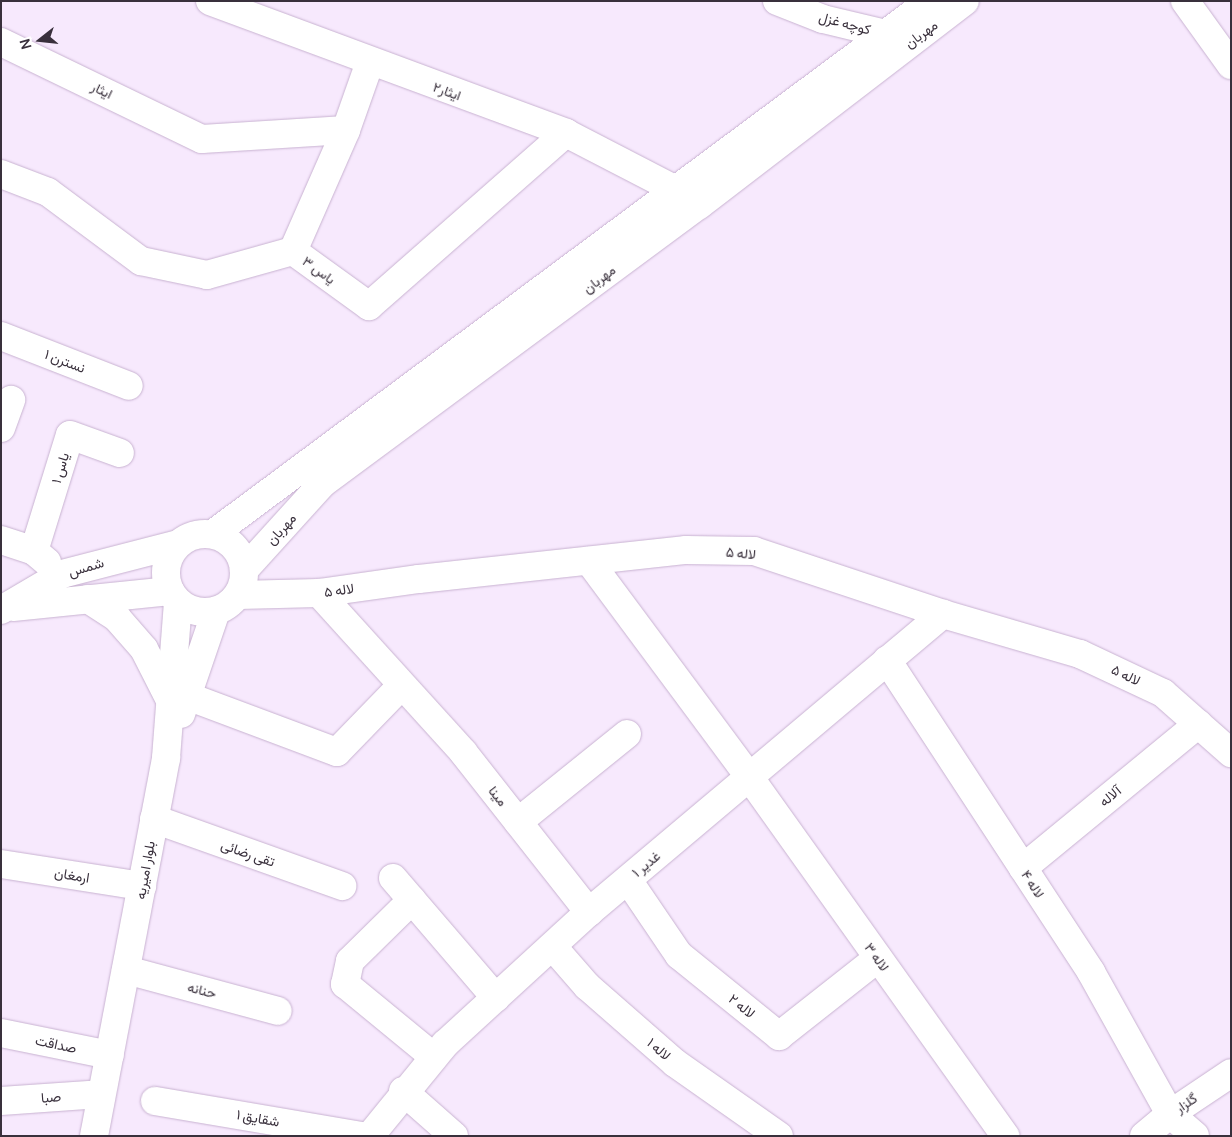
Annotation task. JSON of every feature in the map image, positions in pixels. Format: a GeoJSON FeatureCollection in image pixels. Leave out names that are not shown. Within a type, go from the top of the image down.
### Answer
{"type":"FeatureCollection","features":[{"type":"Feature","properties":{"kind":"street","name":"ایثار۲"},"geometry":{"type":"LineString","coordinates":[[210,1],[370,62],[566,133],[678,191]]}},
{"type":"Feature","properties":{"kind":"street","name":"کوچه غزل"},"geometry":{"type":"LineString","coordinates":[[777,1],[823,18],[886,34]]}},
{"type":"Feature","properties":{"kind":"street","name":"مهربان"},"geometry":{"type":"LineString","coordinates":[[241,582],[323,483],[699,205],[783,124],[886,34],[930,1]]}},
{"type":"Feature","properties":{"kind":"street","name":"مهربان"},"geometry":{"type":"LineString","coordinates":[[213,534],[678,191],[783,124],[965,1]]}},
{"type":"Feature","properties":{"kind":"street"},"geometry":{"type":"LineString","coordinates":[[1185,1],[1231,66]]}},
{"type":"Feature","properties":{"kind":"street","name":"ایثار"},"geometry":{"type":"LineString","coordinates":[[1,42],[202,139],[346,130]]}},
{"type":"Feature","properties":{"kind":"street"},"geometry":{"type":"LineString","coordinates":[[293,251],[346,130],[370,62]]}},
{"type":"Feature","properties":{"kind":"street","name":"یاس ۳"},"geometry":{"type":"LineString","coordinates":[[1,174],[48,192],[141,260],[207,275],[293,251],[369,306],[566,133]]}},
{"type":"Feature","properties":{"kind":"street","name":"نسترن ۱"},"geometry":{"type":"LineString","coordinates":[[1,336],[129,386]]}},
{"type":"Feature","properties":{"kind":"street"},"geometry":{"type":"LineString","coordinates":[[1,428],[11,400]]}},
{"type":"Feature","properties":{"kind":"street","name":"یاس ۱"},"geometry":{"type":"LineString","coordinates":[[34,551],[70,436],[120,454]]}},
{"type":"Feature","properties":{"kind":"street"},"geometry":{"type":"LineString","coordinates":[[213,534],[235,547],[241,582],[216,611],[179,698],[174,597],[166,566],[178,544],[188,537],[213,534]]}},
{"type":"Feature","properties":{"kind":"street"},"geometry":{"type":"LineString","coordinates":[[1,540],[34,551],[62,574]]}},
{"type":"Feature","properties":{"kind":"street","name":"شمس"},"geometry":{"type":"LineString","coordinates":[[5,608],[62,574],[178,544]]}},
{"type":"Feature","properties":{"kind":"street","name":"لاله ۵"},"geometry":{"type":"LineString","coordinates":[[241,582],[319,593],[686,550],[754,551],[943,614],[1089,657],[1163,693],[1231,753]]}},
{"type":"Feature","properties":{"kind":"street","name":"لاله ۳"},"geometry":{"type":"LineString","coordinates":[[589,561],[750,778],[1004,1136]]}},
{"type":"Feature","properties":{"kind":"street","name":"مینا"},"geometry":{"type":"LineString","coordinates":[[319,593],[463,752],[589,912]]}},
{"type":"Feature","properties":{"kind":"street"},"geometry":{"type":"LineString","coordinates":[[5,608],[88,599],[174,597],[203,612],[216,611]]}},
{"type":"Feature","properties":{"kind":"street"},"geometry":{"type":"LineString","coordinates":[[88,599],[117,618],[144,649],[179,698],[336,752],[402,685]]}},
{"type":"Feature","properties":{"kind":"street","name":"غدیر ۱"},"geometry":{"type":"LineString","coordinates":[[370,1136],[403,1091],[434,1057],[589,912],[943,614]]}},
{"type":"Feature","properties":{"kind":"street","name":"لاله ۴"},"geometry":{"type":"LineString","coordinates":[[887,660],[1091,972],[1170,1114],[1195,1136]]}},
{"type":"Feature","properties":{"kind":"street","name":"بلوار امیریه"},"geometry":{"type":"LineString","coordinates":[[94,1136],[100,1094],[110,1055],[179,698]]}},
{"type":"Feature","properties":{"kind":"street","name":"آلاله"},"geometry":{"type":"LineString","coordinates":[[1023,868],[1198,724]]}},
{"type":"Feature","properties":{"kind":"street"},"geometry":{"type":"LineString","coordinates":[[518,822],[627,734]]}},
{"type":"Feature","properties":{"kind":"street","name":"تقی رضائی"},"geometry":{"type":"LineString","coordinates":[[154,820],[342,886]]}},
{"type":"Feature","properties":{"kind":"street","name":"ارمغان"},"geometry":{"type":"LineString","coordinates":[[1,864],[142,886]]}},
{"type":"Feature","properties":{"kind":"street"},"geometry":{"type":"LineString","coordinates":[[393,878],[496,998]]}},
{"type":"Feature","properties":{"kind":"street","name":"لاله ۲"},"geometry":{"type":"LineString","coordinates":[[628,880],[679,955],[779,1036],[878,958]]}},
{"type":"Feature","properties":{"kind":"street"},"geometry":{"type":"LineString","coordinates":[[412,900],[350,961],[345,984],[434,1057]]}},
{"type":"Feature","properties":{"kind":"street","name":"لاله ۱"},"geometry":{"type":"LineString","coordinates":[[553,947],[586,986],[675,1063],[779,1136]]}},
{"type":"Feature","properties":{"kind":"street","name":"حنانه"},"geometry":{"type":"LineString","coordinates":[[126,970],[278,1011]]}},
{"type":"Feature","properties":{"kind":"street","name":"صداقت"},"geometry":{"type":"LineString","coordinates":[[1,1033],[110,1055]]}},
{"type":"Feature","properties":{"kind":"street","name":"گلزار"},"geometry":{"type":"LineString","coordinates":[[1144,1136],[1170,1114],[1231,1073]]}},
{"type":"Feature","properties":{"kind":"street"},"geometry":{"type":"LineString","coordinates":[[403,1091],[454,1136]]}},
{"type":"Feature","properties":{"kind":"street","name":"صبا"},"geometry":{"type":"LineString","coordinates":[[1,1101],[100,1094]]}},
{"type":"Feature","properties":{"kind":"street","name":"شقایق ۱"},"geometry":{"type":"LineString","coordinates":[[155,1101],[361,1136]]}}]}
